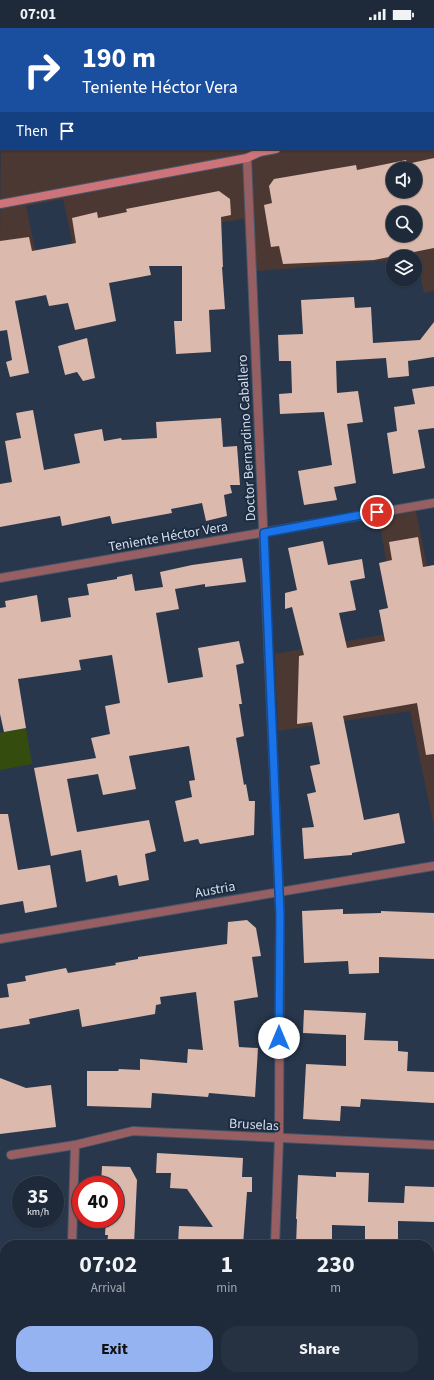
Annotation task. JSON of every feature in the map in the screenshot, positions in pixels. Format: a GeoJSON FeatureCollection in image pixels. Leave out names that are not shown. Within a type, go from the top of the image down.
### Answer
{"type":"FeatureCollection","features":[{"type":"Feature","properties":{"kind":"main road"},"geometry":{"type":"LineString","coordinates":[[0,204],[247,158],[260,150]]}},
{"type":"Feature","properties":{"kind":"street","name":"Doctor Bernardino Caballero"},"geometry":{"type":"LineString","coordinates":[[247,158],[279,892],[279,1138],[275,1240]]}},
{"type":"Feature","properties":{"kind":"street","name":"Teniente Héctor Vera"},"geometry":{"type":"LineString","coordinates":[[0,578],[434,503]]}},
{"type":"Feature","properties":{"kind":"street","name":"Austria"},"geometry":{"type":"LineString","coordinates":[[0,939],[434,866]]}},
{"type":"Feature","properties":{"kind":"street","name":"Bruselas"},"geometry":{"type":"LineString","coordinates":[[11,1155],[75,1145],[133,1131],[434,1145]]}},
{"type":"Feature","properties":{"kind":"street"},"geometry":{"type":"LineString","coordinates":[[72,1240],[75,1145]]}},
{"type":"Feature","properties":{"kind":"shaded area"},"geometry":{"type":"Polygon","coordinates":[[[1,150],[434,150],[434,291],[424,293],[422,283],[422,250],[386,250],[386,261],[248,272],[244,219],[106,241],[79,273],[63,199],[26,206],[37,259],[0,244],[1,150]]]}},
{"type":"Feature","properties":{"kind":"shaded area"},"geometry":{"type":"Polygon","coordinates":[[[416,511],[434,600],[434,827],[410,711],[278,731],[275,654],[398,632],[379,518],[416,511]]]}},
{"type":"Feature","properties":{"kind":"green space"},"geometry":{"type":"Polygon","coordinates":[[[26,728],[32,764],[0,770],[0,733],[26,728]]]}},
{"type":"Feature","properties":{"kind":"building"},"geometry":{"type":"Polygon","coordinates":[[[434,158],[434,248],[422,250],[386,250],[386,258],[374,260],[283,264],[279,246],[271,247],[264,205],[272,203],[269,186],[274,179],[356,165],[357,170],[386,164],[386,198],[422,198],[422,162],[416,162],[434,158]]]}},
{"type":"Feature","properties":{"kind":"building"},"geometry":{"type":"Polygon","coordinates":[[[406,160],[406,162],[396,162],[406,160]]]}},
{"type":"Feature","properties":{"kind":"building"},"geometry":{"type":"Polygon","coordinates":[[[219,191],[230,199],[231,215],[221,217],[225,309],[209,310],[211,352],[176,354],[174,321],[182,321],[182,266],[149,266],[151,275],[109,283],[116,321],[75,330],[68,303],[49,306],[46,295],[15,301],[29,373],[10,377],[6,362],[12,360],[7,330],[0,331],[0,241],[29,237],[32,251],[76,243],[72,218],[97,212],[98,218],[127,212],[126,209],[219,191]]]}},
{"type":"Feature","properties":{"kind":"building"},"geometry":{"type":"Polygon","coordinates":[[[354,297],[355,308],[371,307],[373,343],[420,340],[434,322],[434,357],[408,361],[409,376],[388,378],[386,358],[336,361],[337,393],[358,391],[363,422],[347,424],[356,483],[334,487],[337,500],[304,505],[298,471],[332,465],[324,412],[280,414],[279,394],[292,393],[291,361],[279,361],[278,335],[303,334],[301,300],[354,297]]]}},
{"type":"Feature","properties":{"kind":"building"},"geometry":{"type":"Polygon","coordinates":[[[87,338],[95,378],[83,381],[77,372],[65,375],[58,346],[87,338]]]}},
{"type":"Feature","properties":{"kind":"building"},"geometry":{"type":"Polygon","coordinates":[[[434,386],[434,428],[418,430],[425,468],[393,474],[387,433],[397,431],[394,407],[415,404],[412,389],[434,386]]]}},
{"type":"Feature","properties":{"kind":"building"},"geometry":{"type":"Polygon","coordinates":[[[33,410],[44,470],[80,463],[74,434],[102,429],[104,441],[121,438],[122,440],[157,438],[156,422],[221,418],[223,447],[237,446],[240,485],[230,485],[232,493],[224,495],[227,516],[206,521],[202,503],[171,509],[172,513],[112,524],[110,516],[62,526],[60,516],[0,527],[0,484],[12,482],[5,441],[21,438],[16,413],[33,410]]]}},
{"type":"Feature","properties":{"kind":"building"},"geometry":{"type":"Polygon","coordinates":[[[418,537],[423,567],[434,565],[434,754],[426,755],[417,703],[343,716],[364,820],[399,813],[405,843],[352,853],[352,855],[304,859],[302,828],[314,827],[307,794],[316,792],[310,766],[320,764],[312,722],[297,724],[299,656],[304,655],[292,607],[285,609],[285,593],[297,590],[288,548],[323,541],[328,565],[362,559],[365,578],[350,581],[356,610],[339,613],[347,648],[385,641],[379,610],[388,608],[379,563],[392,560],[389,542],[418,537]]]}},
{"type":"Feature","properties":{"kind":"building"},"geometry":{"type":"Polygon","coordinates":[[[242,558],[246,582],[205,587],[205,584],[175,589],[179,609],[156,613],[168,683],[203,677],[198,648],[239,641],[244,663],[236,665],[242,704],[239,704],[244,736],[236,738],[244,785],[246,784],[249,801],[255,801],[254,835],[200,844],[198,839],[184,842],[175,801],[192,797],[189,781],[195,780],[189,746],[129,756],[136,789],[103,795],[98,774],[67,779],[77,832],[149,820],[156,851],[145,854],[149,880],[119,886],[117,875],[86,882],[81,850],[51,856],[34,768],[96,758],[91,738],[110,734],[105,706],[120,703],[112,655],[79,660],[81,670],[18,679],[26,728],[4,732],[0,714],[0,608],[6,607],[5,601],[37,595],[41,622],[71,617],[68,598],[89,595],[87,584],[117,579],[117,577],[132,574],[135,591],[163,587],[160,572],[192,565],[242,558]]]}},
{"type":"Feature","properties":{"kind":"building"},"geometry":{"type":"Polygon","coordinates":[[[0,814],[8,814],[18,870],[50,865],[57,907],[25,913],[23,901],[0,905],[0,814]]]}},
{"type":"Feature","properties":{"kind":"building"},"geometry":{"type":"Polygon","coordinates":[[[343,909],[343,914],[381,913],[381,911],[434,913],[434,959],[379,957],[379,973],[349,974],[348,961],[304,963],[302,911],[343,909]]]}},
{"type":"Feature","properties":{"kind":"building"},"geometry":{"type":"Polygon","coordinates":[[[247,920],[256,928],[261,956],[252,957],[258,997],[234,1001],[239,1047],[258,1048],[255,1097],[209,1093],[208,1097],[152,1093],[151,1108],[87,1106],[87,1071],[118,1071],[119,1069],[140,1070],[140,1059],[187,1063],[188,1049],[203,1050],[196,992],[160,997],[161,1004],[156,1005],[155,1014],[82,1027],[79,1009],[29,1019],[30,1024],[0,1029],[0,998],[9,997],[7,984],[26,981],[25,976],[66,968],[68,973],[116,965],[115,963],[138,959],[138,957],[227,944],[228,922],[247,920]]]}},
{"type":"Feature","properties":{"kind":"building"},"geometry":{"type":"Polygon","coordinates":[[[304,1010],[366,1013],[364,1040],[398,1041],[398,1051],[408,1052],[407,1071],[434,1072],[434,1103],[361,1099],[360,1107],[341,1106],[340,1121],[303,1119],[306,1064],[346,1066],[346,1035],[303,1033],[304,1010]]]}},
{"type":"Feature","properties":{"kind":"building"},"geometry":{"type":"Polygon","coordinates":[[[0,1078],[26,1088],[51,1085],[56,1127],[0,1134],[0,1078]]]}},
{"type":"Feature","properties":{"kind":"building"},"geometry":{"type":"Polygon","coordinates":[[[157,1153],[243,1158],[242,1177],[252,1177],[252,1192],[247,1192],[243,1240],[178,1240],[179,1226],[213,1227],[187,1189],[170,1188],[171,1173],[156,1173],[157,1153]]]}},
{"type":"Feature","properties":{"kind":"building"},"geometry":{"type":"Polygon","coordinates":[[[102,1166],[130,1167],[137,1180],[134,1240],[108,1240],[108,1235],[105,1235],[105,1228],[124,1228],[124,1176],[101,1176],[102,1166]]]}},
{"type":"Feature","properties":{"kind":"building"},"geometry":{"type":"Polygon","coordinates":[[[336,1172],[369,1173],[368,1202],[404,1203],[405,1186],[434,1187],[434,1222],[398,1221],[398,1240],[365,1240],[365,1226],[332,1225],[332,1240],[296,1240],[298,1175],[336,1177],[336,1172]]]}},
{"type":"Feature","properties":{"kind":"route"},"geometry":{"type":"LineString","coordinates":[[279,1038],[280,915],[264,533],[377,512]]}}]}
